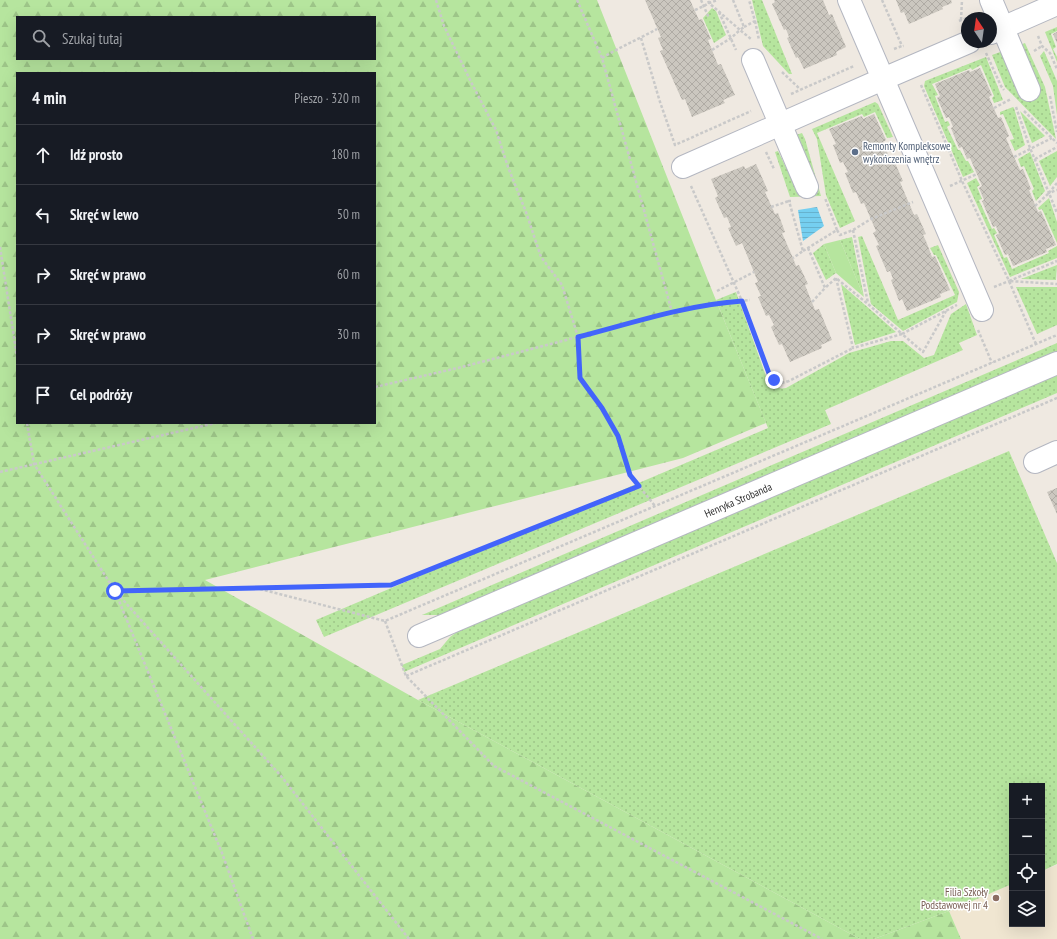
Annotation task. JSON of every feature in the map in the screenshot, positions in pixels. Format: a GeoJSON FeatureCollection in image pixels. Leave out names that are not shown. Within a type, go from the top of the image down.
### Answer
{"type":"FeatureCollection","features":[{"type":"Feature","properties":{"kind":"street"},"geometry":{"type":"LineString","coordinates":[[849,0],[978,311]]}},
{"type":"Feature","properties":{"kind":"street"},"geometry":{"type":"LineString","coordinates":[[997,38],[1057,4]]}},
{"type":"Feature","properties":{"kind":"street"},"geometry":{"type":"LineString","coordinates":[[683,167],[782,130],[883,79],[973,48]]}},
{"type":"Feature","properties":{"kind":"street"},"geometry":{"type":"LineString","coordinates":[[993,48],[1018,97]]}},
{"type":"Feature","properties":{"kind":"street"},"geometry":{"type":"LineString","coordinates":[[753,60],[782,130],[801,194]]}},
{"type":"Feature","properties":{"kind":"street","name":"Henryka Strobanda"},"geometry":{"type":"LineString","coordinates":[[419,636],[1057,363]]}},
{"type":"Feature","properties":{"kind":"street"},"geometry":{"type":"LineString","coordinates":[[1035,462],[1057,452]]}},
{"type":"Feature","properties":{"kind":"path"},"geometry":{"type":"LineString","coordinates":[[436,0],[444,26],[496,130],[508,167],[526,212],[540,257],[562,285],[578,337],[580,378],[606,413],[618,436],[630,475],[655,506]]}},
{"type":"Feature","properties":{"kind":"path"},"geometry":{"type":"LineString","coordinates":[[577,0],[602,58],[672,312]]}},
{"type":"Feature","properties":{"kind":"path"},"geometry":{"type":"LineString","coordinates":[[701,0],[709,18]]}},
{"type":"Feature","properties":{"kind":"path"},"geometry":{"type":"LineString","coordinates":[[695,10],[704,6],[709,1],[716,0]]}},
{"type":"Feature","properties":{"kind":"path"},"geometry":{"type":"LineString","coordinates":[[744,27],[755,20],[749,0]]}},
{"type":"Feature","properties":{"kind":"path"},"geometry":{"type":"LineString","coordinates":[[882,0],[902,46]]}},
{"type":"Feature","properties":{"kind":"path"},"geometry":{"type":"LineString","coordinates":[[961,12],[962,0]]}},
{"type":"Feature","properties":{"kind":"path"},"geometry":{"type":"LineString","coordinates":[[709,1],[740,30],[712,50]]}},
{"type":"Feature","properties":{"kind":"path"},"geometry":{"type":"LineString","coordinates":[[976,12],[992,3]]}},
{"type":"Feature","properties":{"kind":"path"},"geometry":{"type":"LineString","coordinates":[[954,24],[961,20]]}},
{"type":"Feature","properties":{"kind":"path"},"geometry":{"type":"LineString","coordinates":[[602,58],[658,29]]}},
{"type":"Feature","properties":{"kind":"path"},"geometry":{"type":"LineString","coordinates":[[997,41],[1026,36],[1036,31],[1042,46],[1050,53],[1057,69]]}},
{"type":"Feature","properties":{"kind":"path"},"geometry":{"type":"LineString","coordinates":[[641,38],[660,102],[683,167],[735,282],[770,376],[778,383],[789,381],[853,348],[902,334],[947,310],[978,311],[1009,281],[1057,261]]}},
{"type":"Feature","properties":{"kind":"path"},"geometry":{"type":"LineString","coordinates":[[675,144],[902,46],[908,46]]}},
{"type":"Feature","properties":{"kind":"path"},"geometry":{"type":"LineString","coordinates":[[1033,51],[1042,46]]}},
{"type":"Feature","properties":{"kind":"path"},"geometry":{"type":"LineString","coordinates":[[992,48],[1001,86],[1018,97],[1057,143]]}},
{"type":"Feature","properties":{"kind":"path"},"geometry":{"type":"LineString","coordinates":[[780,70],[800,89]]}},
{"type":"Feature","properties":{"kind":"path"},"geometry":{"type":"LineString","coordinates":[[922,80],[920,83],[921,87],[1036,344]]}},
{"type":"Feature","properties":{"kind":"path"},"geometry":{"type":"LineString","coordinates":[[994,108],[1018,97]]}},
{"type":"Feature","properties":{"kind":"path"},"geometry":{"type":"LineString","coordinates":[[1018,97],[1030,148],[1057,213]]}},
{"type":"Feature","properties":{"kind":"path"},"geometry":{"type":"LineString","coordinates":[[776,174],[764,146],[782,130]]}},
{"type":"Feature","properties":{"kind":"path"},"geometry":{"type":"LineString","coordinates":[[1014,157],[1052,138]]}},
{"type":"Feature","properties":{"kind":"path"},"geometry":{"type":"LineString","coordinates":[[1035,159],[1057,147]]}},
{"type":"Feature","properties":{"kind":"path"},"geometry":{"type":"LineString","coordinates":[[1035,206],[1057,183]]}},
{"type":"Feature","properties":{"kind":"path"},"geometry":{"type":"LineString","coordinates":[[1049,193],[1057,190]]}},
{"type":"Feature","properties":{"kind":"path"},"geometry":{"type":"LineString","coordinates":[[786,194],[803,251],[793,258]]}},
{"type":"Feature","properties":{"kind":"path"},"geometry":{"type":"LineString","coordinates":[[772,207],[789,201],[801,194]]}},
{"type":"Feature","properties":{"kind":"path"},"geometry":{"type":"LineString","coordinates":[[838,230],[840,235],[853,230],[871,219]]}},
{"type":"Feature","properties":{"kind":"path"},"geometry":{"type":"LineString","coordinates":[[853,230],[868,304]]}},
{"type":"Feature","properties":{"kind":"path"},"geometry":{"type":"LineString","coordinates":[[0,246],[16,350]]}},
{"type":"Feature","properties":{"kind":"path"},"geometry":{"type":"LineString","coordinates":[[808,248],[825,288]]}},
{"type":"Feature","properties":{"kind":"path"},"geometry":{"type":"LineString","coordinates":[[717,291],[754,272]]}},
{"type":"Feature","properties":{"kind":"path"},"geometry":{"type":"LineString","coordinates":[[836,278],[922,352],[947,310]]}},
{"type":"Feature","properties":{"kind":"path"},"geometry":{"type":"LineString","coordinates":[[812,302],[836,278]]}},
{"type":"Feature","properties":{"kind":"path"},"geometry":{"type":"LineString","coordinates":[[836,278],[853,348]]}},
{"type":"Feature","properties":{"kind":"path"},"geometry":{"type":"LineString","coordinates":[[1009,281],[1057,284]]}},
{"type":"Feature","properties":{"kind":"path"},"geometry":{"type":"LineString","coordinates":[[376,387],[462,367],[693,307],[750,300]]}},
{"type":"Feature","properties":{"kind":"path"},"geometry":{"type":"LineString","coordinates":[[978,311],[992,363]]}},
{"type":"Feature","properties":{"kind":"path"},"geometry":{"type":"LineString","coordinates":[[255,588],[385,621],[1057,335]]}},
{"type":"Feature","properties":{"kind":"path"},"geometry":{"type":"LineString","coordinates":[[406,676],[1057,398]]}},
{"type":"Feature","properties":{"kind":"path"},"geometry":{"type":"LineString","coordinates":[[27,424],[34,464],[115,591],[281,776],[409,939]]}},
{"type":"Feature","properties":{"kind":"path"},"geometry":{"type":"LineString","coordinates":[[0,472],[212,424]]}},
{"type":"Feature","properties":{"kind":"path"},"geometry":{"type":"LineString","coordinates":[[115,591],[391,585],[639,486]]}},
{"type":"Feature","properties":{"kind":"path"},"geometry":{"type":"LineString","coordinates":[[115,591],[222,853],[253,939]]}},
{"type":"Feature","properties":{"kind":"path"},"geometry":{"type":"LineString","coordinates":[[385,621],[406,676],[494,766],[822,939]]}},
{"type":"Feature","properties":{"kind":"shaded area","name":"Filia Szkoły Podstawowej nr 4"},"geometry":{"type":"Polygon","coordinates":[[[1057,865],[1057,939],[961,939],[949,911],[1009,885],[1009,927],[1045,927],[1045,870],[1057,865]]]}},
{"type":"Feature","properties":{"kind":"green space"},"geometry":{"type":"Polygon","coordinates":[[[0,0],[597,0],[766,423],[683,458],[205,580],[418,700],[860,939],[0,939],[0,0]]]}},
{"type":"Feature","properties":{"kind":"green space"},"geometry":{"type":"Polygon","coordinates":[[[752,0],[762,0],[792,74],[789,74],[763,46],[752,0]]]}},
{"type":"Feature","properties":{"kind":"green space"},"geometry":{"type":"Polygon","coordinates":[[[712,8],[716,11],[726,35],[714,43],[703,18],[712,8]]]}},
{"type":"Feature","properties":{"kind":"green space"},"geometry":{"type":"Polygon","coordinates":[[[1057,27],[1057,31],[1051,34],[1056,47],[1053,49],[1057,57],[1057,62],[1045,32],[1057,27]]]}},
{"type":"Feature","properties":{"kind":"green space"},"geometry":{"type":"Polygon","coordinates":[[[1025,43],[1045,87],[1056,139],[1005,87],[992,55],[1025,43]]]}},
{"type":"Feature","properties":{"kind":"green space"},"geometry":{"type":"Polygon","coordinates":[[[1044,51],[1057,81],[1057,115],[1053,86],[1040,56],[1044,51]]]}},
{"type":"Feature","properties":{"kind":"green space"},"geometry":{"type":"Polygon","coordinates":[[[986,57],[1003,100],[994,103],[992,98],[994,96],[981,65],[972,70],[971,68],[932,84],[938,95],[935,96],[945,122],[948,121],[950,125],[947,127],[958,150],[960,150],[966,161],[968,161],[974,172],[963,177],[924,86],[925,81],[986,57]]]}},
{"type":"Feature","properties":{"kind":"green space"},"geometry":{"type":"Polygon","coordinates":[[[875,102],[878,104],[893,137],[887,138],[875,112],[864,117],[862,114],[817,133],[855,221],[840,228],[826,195],[817,139],[812,129],[875,102]]]}},
{"type":"Feature","properties":{"kind":"green space"},"geometry":{"type":"Polygon","coordinates":[[[1013,107],[1025,145],[1015,151],[1010,140],[1014,139],[1003,114],[1000,115],[1000,112],[1013,107]]]}},
{"type":"Feature","properties":{"kind":"green space"},"geometry":{"type":"Polygon","coordinates":[[[1020,111],[1045,136],[1032,143],[1020,111]]]}},
{"type":"Feature","properties":{"kind":"green space"},"geometry":{"type":"Polygon","coordinates":[[[802,133],[821,196],[790,197],[775,152],[778,151],[799,194],[818,187],[796,135],[802,133]]]}},
{"type":"Feature","properties":{"kind":"green space"},"geometry":{"type":"Polygon","coordinates":[[[1057,151],[1057,177],[1050,186],[1039,161],[1057,151]]]}},
{"type":"Feature","properties":{"kind":"green space"},"geometry":{"type":"Polygon","coordinates":[[[1030,152],[1045,191],[1036,201],[1032,191],[1034,189],[1024,166],[1021,167],[1018,159],[1030,152]]]}},
{"type":"Feature","properties":{"kind":"green space"},"geometry":{"type":"Polygon","coordinates":[[[976,178],[980,185],[977,187],[982,199],[979,200],[992,229],[994,228],[997,233],[994,235],[1004,258],[1007,257],[1012,269],[1049,253],[1048,251],[1057,246],[1057,258],[1010,277],[967,183],[976,178]]]}},
{"type":"Feature","properties":{"kind":"green space"},"geometry":{"type":"Polygon","coordinates":[[[1049,198],[1057,222],[1057,243],[1042,209],[1039,210],[1038,208],[1049,198]]]}},
{"type":"Feature","properties":{"kind":"green space"},"geometry":{"type":"Polygon","coordinates":[[[862,236],[898,320],[955,295],[936,255],[934,255],[930,248],[938,245],[959,292],[957,302],[903,331],[871,304],[858,237],[862,236]]]}},
{"type":"Feature","properties":{"kind":"green space"},"geometry":{"type":"Polygon","coordinates":[[[852,237],[864,297],[840,240],[852,237]]]}},
{"type":"Feature","properties":{"kind":"green space"},"geometry":{"type":"Polygon","coordinates":[[[840,240],[864,297],[836,273],[824,244],[840,240]]]}},
{"type":"Feature","properties":{"kind":"green space"},"geometry":{"type":"Polygon","coordinates":[[[824,244],[836,273],[826,280],[813,253],[824,244]]]}},
{"type":"Feature","properties":{"kind":"green space"},"geometry":{"type":"Polygon","coordinates":[[[1057,265],[1056,280],[1021,279],[1057,265]]]}},
{"type":"Feature","properties":{"kind":"green space"},"geometry":{"type":"Polygon","coordinates":[[[841,284],[896,332],[855,345],[841,284]]]}},
{"type":"Feature","properties":{"kind":"green space"},"geometry":{"type":"Polygon","coordinates":[[[1016,287],[1057,287],[1057,325],[1037,334],[1016,287]]]}},
{"type":"Feature","properties":{"kind":"green space"},"geometry":{"type":"Polygon","coordinates":[[[736,292],[767,379],[780,388],[786,388],[849,353],[891,341],[903,341],[924,358],[934,355],[951,314],[966,304],[977,335],[959,343],[963,350],[825,410],[831,424],[324,637],[316,620],[768,428],[716,300],[736,292]]]}},
{"type":"Feature","properties":{"kind":"green space"},"geometry":{"type":"Polygon","coordinates":[[[1057,343],[1057,353],[448,613],[439,615],[422,615],[1057,343]]]}},
{"type":"Feature","properties":{"kind":"green space"},"geometry":{"type":"Polygon","coordinates":[[[1056,375],[1057,393],[404,672],[402,665],[440,649],[450,637],[457,632],[1048,376],[1056,375]]]}},
{"type":"Feature","properties":{"kind":"green space"},"geometry":{"type":"Polygon","coordinates":[[[1009,451],[1057,563],[1057,864],[1045,870],[1045,783],[1009,783],[1009,885],[949,911],[874,939],[860,939],[418,700],[1009,451]]]}},
{"type":"Feature","properties":{"kind":"green space"},"geometry":{"type":"Polygon","coordinates":[[[949,911],[961,939],[874,939],[949,911]]]}},
{"type":"Feature","properties":{"kind":"water"},"geometry":{"type":"Polygon","coordinates":[[[817,207],[824,226],[803,241],[798,210],[817,207]]]}},
{"type":"Feature","properties":{"kind":"building"},"geometry":{"type":"Polygon","coordinates":[[[645,0],[690,0],[699,20],[702,19],[711,39],[708,40],[718,65],[721,64],[735,95],[723,100],[725,103],[692,117],[685,99],[682,100],[660,51],[663,50],[658,38],[661,37],[645,0]]]}},
{"type":"Feature","properties":{"kind":"building"},"geometry":{"type":"Polygon","coordinates":[[[774,0],[823,0],[829,15],[832,14],[846,47],[836,52],[837,55],[804,69],[798,57],[796,58],[787,38],[789,37],[786,29],[784,30],[772,4],[775,2],[774,0]]]}},
{"type":"Feature","properties":{"kind":"building"},"geometry":{"type":"Polygon","coordinates":[[[896,0],[951,0],[952,3],[942,7],[943,9],[909,24],[904,12],[901,13],[896,0]]]}},
{"type":"Feature","properties":{"kind":"building"},"geometry":{"type":"Polygon","coordinates":[[[1057,32],[1057,43],[1053,34],[1057,32]]]}},
{"type":"Feature","properties":{"kind":"building"},"geometry":{"type":"Polygon","coordinates":[[[980,68],[992,95],[989,97],[998,118],[1001,117],[1009,136],[1006,138],[1014,157],[1020,170],[1023,169],[1031,189],[1029,190],[1038,212],[1041,211],[1056,245],[1046,249],[1047,252],[1013,266],[1008,254],[1005,255],[996,235],[999,234],[996,226],[993,227],[982,201],[984,200],[979,188],[982,186],[970,158],[967,159],[962,147],[959,148],[951,128],[953,127],[949,117],[946,118],[937,98],[940,96],[935,84],[969,70],[970,72],[980,68]]]}},
{"type":"Feature","properties":{"kind":"building"},"geometry":{"type":"Polygon","coordinates":[[[874,114],[886,140],[883,142],[889,157],[893,164],[895,163],[903,181],[900,182],[914,215],[917,214],[926,234],[923,235],[932,257],[935,256],[950,290],[940,294],[941,297],[907,311],[902,299],[899,301],[891,280],[893,279],[890,271],[887,272],[876,246],[879,245],[873,233],[876,231],[864,203],[861,204],[856,192],[853,193],[845,173],[848,172],[843,162],[840,163],[833,145],[836,144],[829,129],[862,116],[863,119],[874,114]]]}},
{"type":"Feature","properties":{"kind":"building"},"geometry":{"type":"Polygon","coordinates":[[[756,164],[768,191],[765,192],[775,214],[778,213],[785,232],[782,233],[796,266],[799,265],[808,284],[805,285],[815,310],[819,309],[832,340],[821,345],[822,348],[790,362],[782,344],[779,345],[771,327],[774,325],[769,315],[766,316],[758,297],[761,296],[755,283],[758,282],[742,243],[736,246],[728,228],[731,227],[727,217],[724,218],[715,198],[718,196],[711,179],[744,166],[745,169],[756,164]]]}},
{"type":"Feature","properties":{"kind":"building"},"geometry":{"type":"Polygon","coordinates":[[[1057,488],[1057,514],[1047,492],[1057,488]]]}},
{"type":"Feature","properties":{"kind":"place","name":"Remonty Kompleksowe wykończenia wnętrz"},"geometry":{"type":"Point","coordinates":[855,152]}},
{"type":"Feature","properties":{"kind":"place","name":"Filia Szkoły Podstawowej nr 4"},"geometry":{"type":"Point","coordinates":[996,898]}},
{"type":"Feature","properties":{"kind":"route"},"geometry":{"type":"LineString","coordinates":[[115,591],[391,585],[639,486],[630,475],[618,436],[602,408],[580,378],[578,337],[693,307],[742,301],[770,376],[774,380]]}}]}
